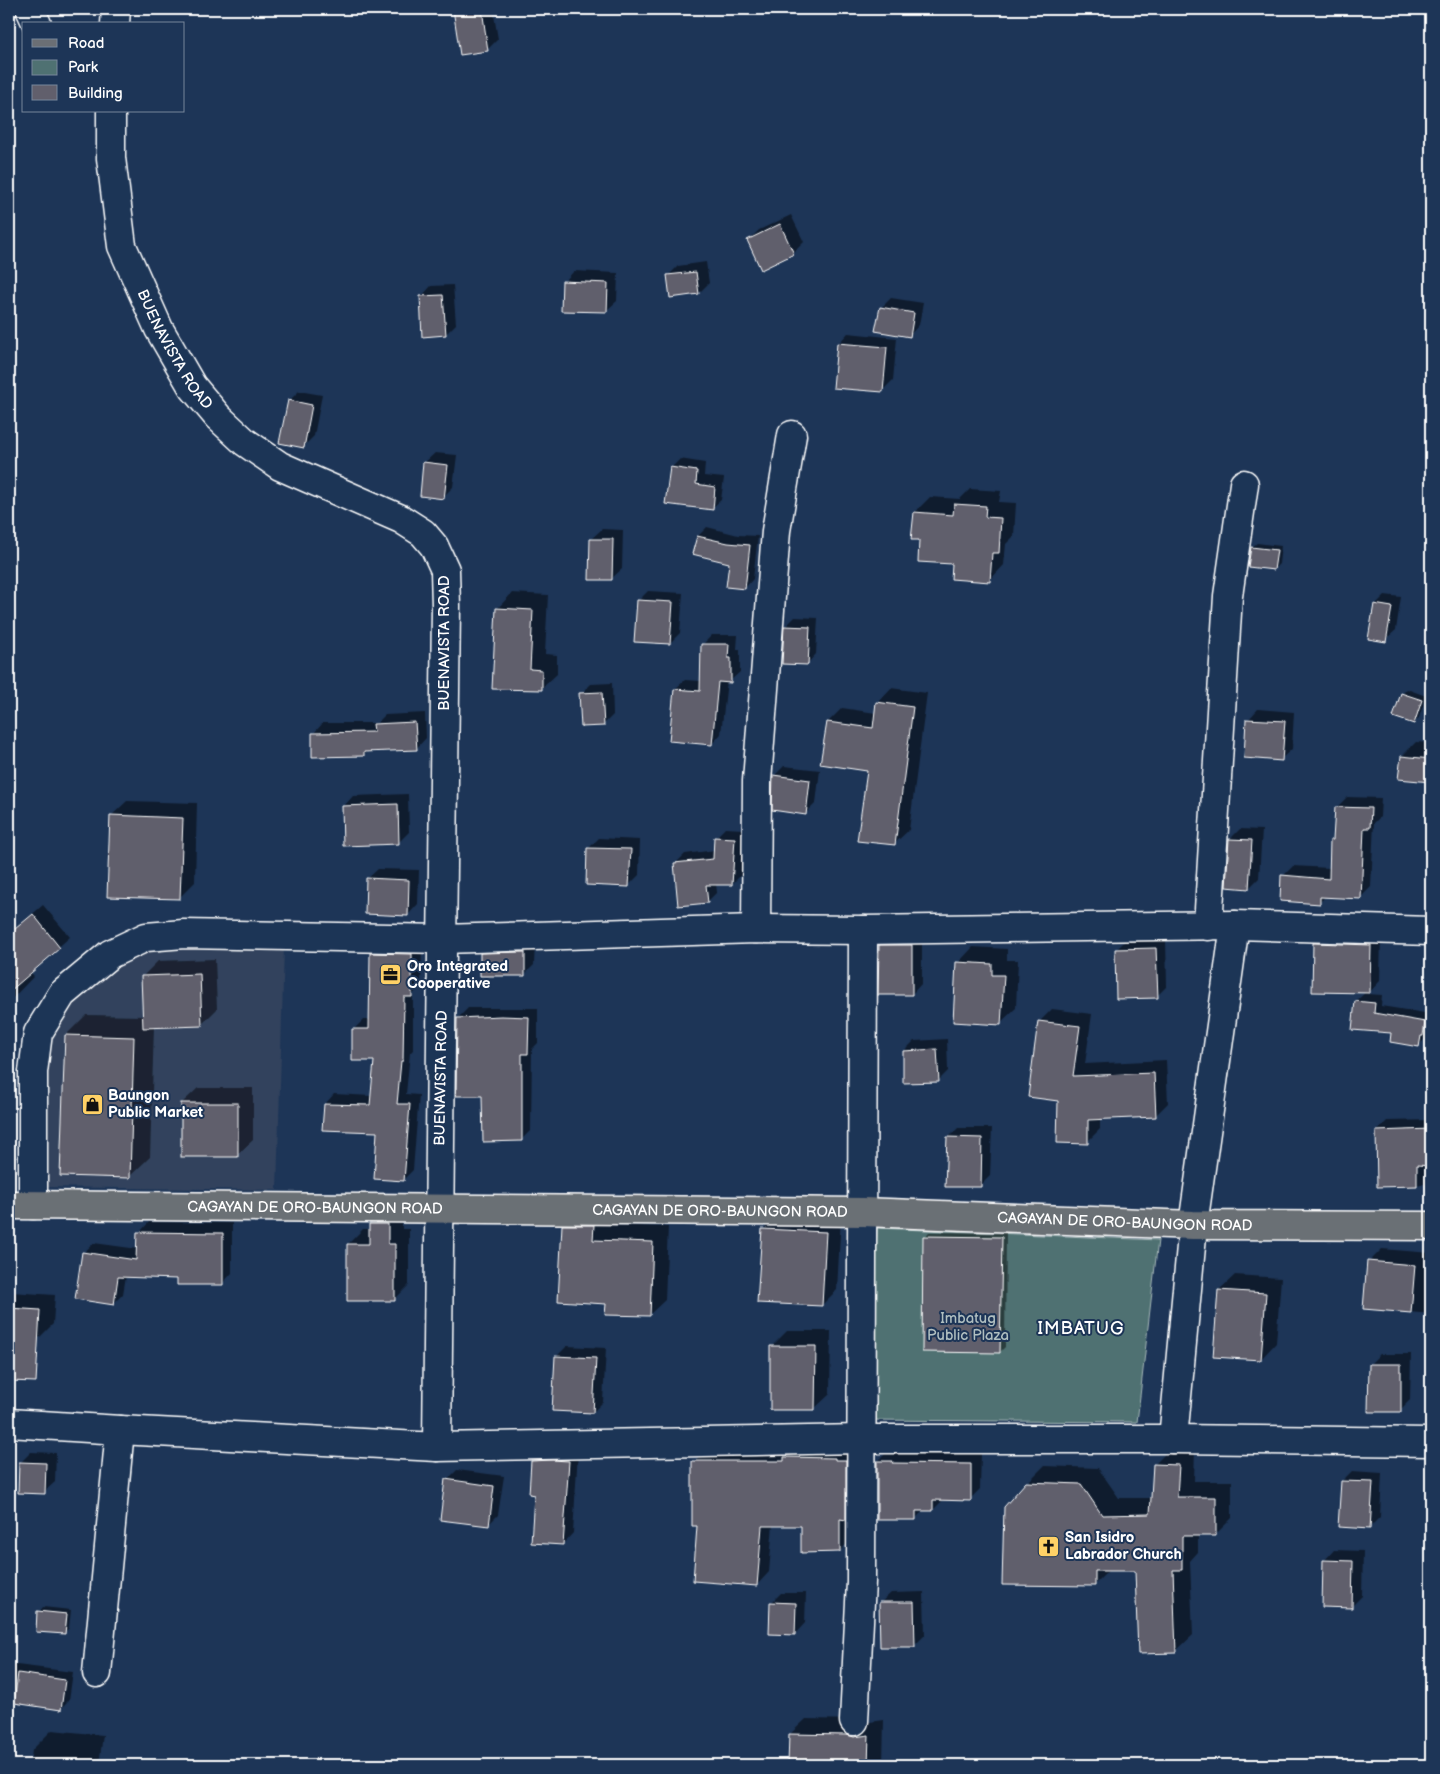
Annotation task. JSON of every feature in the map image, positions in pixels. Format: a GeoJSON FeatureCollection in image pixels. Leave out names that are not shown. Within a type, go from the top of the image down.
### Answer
{"type":"FeatureCollection","features":[{"type":"Feature","properties":{"kind":"main road","name":"CAGAYAN DE ORO-BAUNGON ROAD"},"geometry":{"type":"LineString","coordinates":[[21,1205],[438,1210],[863,1212],[1193,1225],[1431,1226]]}},
{"type":"Feature","properties":{"kind":"street"},"geometry":{"type":"LineString","coordinates":[[30,9],[36,22]]}},
{"type":"Feature","properties":{"kind":"street"},"geometry":{"type":"LineString","coordinates":[[115,22],[116,9]]}},
{"type":"Feature","properties":{"kind":"street","name":"BUENAVISTA ROAD"},"geometry":{"type":"LineString","coordinates":[[111,112],[111,158],[122,246],[159,329],[192,386],[218,417],[245,442],[280,466],[401,519],[423,533],[434,546],[445,570],[437,1447]]}},
{"type":"Feature","properties":{"kind":"street"},"geometry":{"type":"LineString","coordinates":[[756,929],[757,781],[776,531],[792,435]]}},
{"type":"Feature","properties":{"kind":"street"},"geometry":{"type":"LineString","coordinates":[[1208,926],[1228,596],[1244,484]]}},
{"type":"Feature","properties":{"kind":"street"},"geometry":{"type":"LineString","coordinates":[[21,1205],[38,1032],[62,994],[110,954],[146,937],[184,934],[443,939],[756,929],[863,930],[1236,925],[1431,931]]}},
{"type":"Feature","properties":{"kind":"street"},"geometry":{"type":"LineString","coordinates":[[1173,1439],[1193,1225],[1236,925]]}},
{"type":"Feature","properties":{"kind":"street"},"geometry":{"type":"LineString","coordinates":[[854,1721],[861,1582],[863,930]]}},
{"type":"Feature","properties":{"kind":"street"},"geometry":{"type":"LineString","coordinates":[[9,1422],[120,1430],[437,1447],[861,1439],[1173,1439],[1431,1442]]}},
{"type":"Feature","properties":{"kind":"street"},"geometry":{"type":"LineString","coordinates":[[97,1673],[120,1430]]}},
{"type":"Feature","properties":{"kind":"shaded area"},"geometry":{"type":"Polygon","coordinates":[[[284,947],[277,1190],[43,1187],[49,1037],[73,997],[107,969],[154,948],[284,947]]]}},
{"type":"Feature","properties":{"kind":"green space","name":"Imbatug Public Plaza"},"geometry":{"type":"Polygon","coordinates":[[[877,1228],[1158,1240],[1137,1422],[870,1420],[877,1228]]]}},
{"type":"Feature","properties":{"kind":"building"},"geometry":{"type":"Polygon","coordinates":[[[453,9],[482,9],[488,51],[460,55],[453,9]]]}},
{"type":"Feature","properties":{"kind":"building"},"geometry":{"type":"Polygon","coordinates":[[[780,224],[794,254],[761,270],[747,240],[780,224]]]}},
{"type":"Feature","properties":{"kind":"building"},"geometry":{"type":"Polygon","coordinates":[[[696,272],[699,294],[670,298],[667,275],[696,272]]]}},
{"type":"Feature","properties":{"kind":"building"},"geometry":{"type":"Polygon","coordinates":[[[562,281],[608,283],[607,312],[561,311],[562,281]]]}},
{"type":"Feature","properties":{"kind":"building"},"geometry":{"type":"Polygon","coordinates":[[[443,295],[446,335],[422,337],[420,296],[443,295]]]}},
{"type":"Feature","properties":{"kind":"building"},"geometry":{"type":"Polygon","coordinates":[[[880,307],[914,313],[910,337],[875,331],[880,307]]]}},
{"type":"Feature","properties":{"kind":"building"},"geometry":{"type":"Polygon","coordinates":[[[837,343],[887,347],[883,392],[833,388],[837,343]]]}},
{"type":"Feature","properties":{"kind":"building"},"geometry":{"type":"Polygon","coordinates":[[[288,400],[312,405],[304,448],[279,443],[288,400]]]}},
{"type":"Feature","properties":{"kind":"building"},"geometry":{"type":"Polygon","coordinates":[[[423,462],[448,465],[444,499],[420,496],[423,462]]]}},
{"type":"Feature","properties":{"kind":"building"},"geometry":{"type":"Polygon","coordinates":[[[670,467],[697,471],[696,484],[715,487],[713,510],[665,504],[670,467]]]}},
{"type":"Feature","properties":{"kind":"building"},"geometry":{"type":"Polygon","coordinates":[[[954,504],[986,506],[985,517],[1001,518],[999,553],[992,553],[990,582],[951,579],[952,564],[918,562],[919,540],[911,540],[914,512],[953,515],[954,504]]]}},
{"type":"Feature","properties":{"kind":"building"},"geometry":{"type":"Polygon","coordinates":[[[697,536],[728,543],[750,545],[745,589],[726,587],[729,563],[692,554],[697,536]]]}},
{"type":"Feature","properties":{"kind":"building"},"geometry":{"type":"Polygon","coordinates":[[[590,539],[613,539],[612,580],[589,580],[590,539]]]}},
{"type":"Feature","properties":{"kind":"building"},"geometry":{"type":"Polygon","coordinates":[[[1251,547],[1277,550],[1274,570],[1248,567],[1251,547]]]}},
{"type":"Feature","properties":{"kind":"building"},"geometry":{"type":"Polygon","coordinates":[[[637,600],[673,602],[670,644],[634,642],[637,600]]]}},
{"type":"Feature","properties":{"kind":"building"},"geometry":{"type":"Polygon","coordinates":[[[1374,604],[1392,607],[1386,642],[1368,639],[1374,604]]]}},
{"type":"Feature","properties":{"kind":"building"},"geometry":{"type":"Polygon","coordinates":[[[496,608],[533,610],[530,669],[542,670],[542,690],[492,689],[496,608]]]}},
{"type":"Feature","properties":{"kind":"building"},"geometry":{"type":"Polygon","coordinates":[[[784,626],[810,627],[808,665],[782,664],[784,626]]]}},
{"type":"Feature","properties":{"kind":"building"},"geometry":{"type":"Polygon","coordinates":[[[701,644],[729,644],[728,658],[731,658],[731,683],[718,682],[712,745],[669,741],[674,689],[700,691],[701,644]]]}},
{"type":"Feature","properties":{"kind":"building"},"geometry":{"type":"Polygon","coordinates":[[[602,692],[604,726],[581,727],[579,693],[602,692]]]}},
{"type":"Feature","properties":{"kind":"building"},"geometry":{"type":"Polygon","coordinates":[[[1401,693],[1422,700],[1414,724],[1393,717],[1401,693]]]}},
{"type":"Feature","properties":{"kind":"building"},"geometry":{"type":"Polygon","coordinates":[[[876,702],[913,707],[895,845],[857,841],[867,771],[820,764],[827,722],[873,728],[876,702]]]}},
{"type":"Feature","properties":{"kind":"building"},"geometry":{"type":"Polygon","coordinates":[[[1246,719],[1285,721],[1282,761],[1244,758],[1246,719]]]}},
{"type":"Feature","properties":{"kind":"building"},"geometry":{"type":"Polygon","coordinates":[[[415,722],[417,750],[364,752],[364,756],[312,757],[312,733],[374,732],[373,724],[415,722]]]}},
{"type":"Feature","properties":{"kind":"building"},"geometry":{"type":"Polygon","coordinates":[[[1401,756],[1431,759],[1431,782],[1398,779],[1401,756]]]}},
{"type":"Feature","properties":{"kind":"building"},"geometry":{"type":"Polygon","coordinates":[[[773,775],[810,780],[806,815],[772,810],[773,775]]]}},
{"type":"Feature","properties":{"kind":"building"},"geometry":{"type":"Polygon","coordinates":[[[398,804],[399,844],[343,846],[342,806],[398,804]]]}},
{"type":"Feature","properties":{"kind":"building"},"geometry":{"type":"Polygon","coordinates":[[[1335,807],[1371,808],[1370,828],[1364,828],[1361,899],[1320,897],[1320,904],[1280,901],[1281,875],[1329,879],[1330,840],[1333,840],[1335,807]]]}},
{"type":"Feature","properties":{"kind":"building"},"geometry":{"type":"Polygon","coordinates":[[[110,815],[183,818],[180,899],[107,897],[110,815]]]}},
{"type":"Feature","properties":{"kind":"building"},"geometry":{"type":"Polygon","coordinates":[[[714,837],[735,838],[732,885],[706,885],[708,903],[678,906],[674,863],[713,859],[714,837]]]}},
{"type":"Feature","properties":{"kind":"building"},"geometry":{"type":"Polygon","coordinates":[[[1229,839],[1252,840],[1249,889],[1226,887],[1229,839]]]}},
{"type":"Feature","properties":{"kind":"building"},"geometry":{"type":"Polygon","coordinates":[[[587,848],[631,849],[629,887],[586,885],[587,848]]]}},
{"type":"Feature","properties":{"kind":"building"},"geometry":{"type":"Polygon","coordinates":[[[366,878],[409,880],[408,916],[365,914],[366,878]]]}},
{"type":"Feature","properties":{"kind":"building"},"geometry":{"type":"Polygon","coordinates":[[[33,914],[60,948],[9,992],[9,934],[33,914]]]}},
{"type":"Feature","properties":{"kind":"building"},"geometry":{"type":"Polygon","coordinates":[[[1313,943],[1371,945],[1370,993],[1312,992],[1313,943]]]}},
{"type":"Feature","properties":{"kind":"building"},"geometry":{"type":"Polygon","coordinates":[[[879,945],[912,945],[912,995],[878,995],[879,945]]]}},
{"type":"Feature","properties":{"kind":"building"},"geometry":{"type":"Polygon","coordinates":[[[1156,948],[1158,998],[1116,999],[1115,949],[1156,948]]]}},
{"type":"Feature","properties":{"kind":"building"},"geometry":{"type":"Polygon","coordinates":[[[525,952],[525,976],[480,976],[480,953],[525,952]]]}},
{"type":"Feature","properties":{"kind":"building"},"geometry":{"type":"Polygon","coordinates":[[[370,953],[412,954],[412,997],[404,997],[403,1061],[401,1061],[397,1104],[410,1104],[404,1181],[374,1179],[377,1132],[322,1130],[324,1104],[370,1105],[374,1061],[352,1061],[352,1029],[369,1029],[370,953]]]}},
{"type":"Feature","properties":{"kind":"building"},"geometry":{"type":"Polygon","coordinates":[[[956,962],[992,964],[992,975],[1004,975],[1001,1025],[953,1022],[956,962]]]}},
{"type":"Feature","properties":{"kind":"building"},"geometry":{"type":"Polygon","coordinates":[[[200,974],[202,1026],[143,1028],[141,976],[200,974]]]}},
{"type":"Feature","properties":{"kind":"building"},"geometry":{"type":"Polygon","coordinates":[[[1355,1001],[1375,1003],[1374,1013],[1425,1022],[1419,1047],[1390,1042],[1391,1033],[1352,1030],[1355,1001]]]}},
{"type":"Feature","properties":{"kind":"building"},"geometry":{"type":"Polygon","coordinates":[[[529,1017],[528,1054],[522,1054],[522,1141],[483,1142],[482,1096],[456,1096],[457,1018],[529,1017]]]}},
{"type":"Feature","properties":{"kind":"building"},"geometry":{"type":"Polygon","coordinates":[[[1038,1021],[1080,1026],[1073,1076],[1154,1073],[1156,1117],[1088,1120],[1088,1144],[1057,1143],[1058,1101],[1028,1097],[1038,1021]]]}},
{"type":"Feature","properties":{"kind":"building"},"geometry":{"type":"Polygon","coordinates":[[[65,1035],[134,1037],[130,1178],[60,1176],[65,1035]]]}},
{"type":"Feature","properties":{"kind":"building"},"geometry":{"type":"Polygon","coordinates":[[[937,1049],[939,1082],[903,1083],[903,1051],[937,1049]]]}},
{"type":"Feature","properties":{"kind":"building"},"geometry":{"type":"Polygon","coordinates":[[[181,1103],[238,1103],[238,1157],[181,1157],[181,1103]]]}},
{"type":"Feature","properties":{"kind":"building"},"geometry":{"type":"Polygon","coordinates":[[[1431,1129],[1431,1166],[1417,1165],[1417,1186],[1377,1187],[1376,1131],[1431,1129]]]}},
{"type":"Feature","properties":{"kind":"building"},"geometry":{"type":"Polygon","coordinates":[[[947,1137],[982,1138],[981,1187],[945,1187],[947,1137]]]}},
{"type":"Feature","properties":{"kind":"building"},"geometry":{"type":"Polygon","coordinates":[[[369,1224],[388,1224],[388,1244],[395,1244],[395,1301],[347,1301],[347,1244],[369,1244],[369,1224]]]}},
{"type":"Feature","properties":{"kind":"building"},"geometry":{"type":"Polygon","coordinates":[[[562,1225],[594,1225],[593,1240],[653,1242],[650,1316],[605,1315],[606,1304],[558,1301],[562,1225]]]}},
{"type":"Feature","properties":{"kind":"building"},"geometry":{"type":"Polygon","coordinates":[[[762,1229],[826,1232],[822,1306],[757,1303],[762,1229]]]}},
{"type":"Feature","properties":{"kind":"building"},"geometry":{"type":"Polygon","coordinates":[[[137,1232],[223,1233],[223,1285],[177,1285],[177,1279],[118,1277],[114,1305],[75,1299],[82,1252],[136,1260],[137,1232]]]}},
{"type":"Feature","properties":{"kind":"building"},"geometry":{"type":"Polygon","coordinates":[[[923,1236],[1002,1237],[1000,1353],[922,1352],[923,1236]]]}},
{"type":"Feature","properties":{"kind":"building"},"geometry":{"type":"Polygon","coordinates":[[[1367,1261],[1415,1265],[1411,1313],[1363,1309],[1367,1261]]]}},
{"type":"Feature","properties":{"kind":"building"},"geometry":{"type":"Polygon","coordinates":[[[1218,1290],[1266,1293],[1261,1360],[1213,1357],[1218,1290]]]}},
{"type":"Feature","properties":{"kind":"building"},"geometry":{"type":"Polygon","coordinates":[[[9,1308],[40,1310],[36,1382],[9,1381],[9,1308]]]}},
{"type":"Feature","properties":{"kind":"building"},"geometry":{"type":"Polygon","coordinates":[[[770,1346],[816,1346],[815,1410],[770,1410],[770,1346]]]}},
{"type":"Feature","properties":{"kind":"building"},"geometry":{"type":"Polygon","coordinates":[[[555,1356],[596,1358],[593,1413],[552,1411],[555,1356]]]}},
{"type":"Feature","properties":{"kind":"building"},"geometry":{"type":"Polygon","coordinates":[[[1369,1364],[1401,1364],[1401,1412],[1368,1412],[1369,1364]]]}},
{"type":"Feature","properties":{"kind":"building"},"geometry":{"type":"Polygon","coordinates":[[[784,1457],[846,1460],[846,1520],[840,1519],[840,1552],[801,1553],[801,1526],[762,1526],[757,1586],[693,1581],[697,1526],[692,1526],[692,1461],[784,1461],[784,1457]]]}},
{"type":"Feature","properties":{"kind":"building"},"geometry":{"type":"Polygon","coordinates":[[[531,1461],[569,1461],[563,1545],[531,1543],[534,1495],[529,1494],[531,1461]]]}},
{"type":"Feature","properties":{"kind":"building"},"geometry":{"type":"Polygon","coordinates":[[[877,1461],[893,1461],[892,1463],[971,1464],[971,1501],[933,1500],[933,1511],[916,1511],[916,1520],[877,1520],[877,1461]]]}},
{"type":"Feature","properties":{"kind":"building"},"geometry":{"type":"Polygon","coordinates":[[[19,1462],[46,1463],[45,1494],[18,1493],[19,1462]]]}},
{"type":"Feature","properties":{"kind":"building"},"geometry":{"type":"Polygon","coordinates":[[[1153,1464],[1179,1465],[1177,1497],[1216,1497],[1216,1536],[1182,1536],[1182,1570],[1173,1570],[1176,1653],[1138,1654],[1135,1571],[1095,1571],[1095,1586],[1002,1585],[1004,1507],[1026,1482],[1081,1484],[1102,1515],[1150,1514],[1153,1464]]]}},
{"type":"Feature","properties":{"kind":"building"},"geometry":{"type":"Polygon","coordinates":[[[445,1479],[494,1486],[489,1526],[440,1520],[445,1479]]]}},
{"type":"Feature","properties":{"kind":"building"},"geometry":{"type":"Polygon","coordinates":[[[1341,1481],[1373,1482],[1370,1529],[1338,1527],[1341,1481]]]}},
{"type":"Feature","properties":{"kind":"building"},"geometry":{"type":"Polygon","coordinates":[[[1323,1560],[1353,1561],[1352,1608],[1322,1607],[1323,1560]]]}},
{"type":"Feature","properties":{"kind":"building"},"geometry":{"type":"Polygon","coordinates":[[[770,1602],[796,1603],[795,1635],[769,1634],[770,1602]]]}},
{"type":"Feature","properties":{"kind":"building"},"geometry":{"type":"Polygon","coordinates":[[[879,1602],[914,1602],[915,1647],[880,1647],[879,1602]]]}},
{"type":"Feature","properties":{"kind":"building"},"geometry":{"type":"Polygon","coordinates":[[[37,1611],[67,1614],[65,1634],[36,1632],[37,1611]]]}},
{"type":"Feature","properties":{"kind":"building"},"geometry":{"type":"Polygon","coordinates":[[[18,1673],[65,1680],[61,1710],[14,1703],[18,1673]]]}},
{"type":"Feature","properties":{"kind":"building"},"geometry":{"type":"Polygon","coordinates":[[[789,1734],[847,1735],[854,1737],[869,1735],[868,1765],[788,1765],[789,1734]]]}},
{"type":"Feature","properties":{"kind":"place","name":"Oro Integrated Cooperative"},"geometry":{"type":"Point","coordinates":[391,975]}},
{"type":"Feature","properties":{"kind":"place","name":"Baungon Public Market"},"geometry":{"type":"Point","coordinates":[92,1104]}},
{"type":"Feature","properties":{"kind":"place","name":"San Isidro Labrador Church"},"geometry":{"type":"Point","coordinates":[1049,1546]}},
{"type":"Feature","properties":{"kind":"district","name":"IMBATUG"},"geometry":{"type":"Point","coordinates":[1081,1328]}}]}
